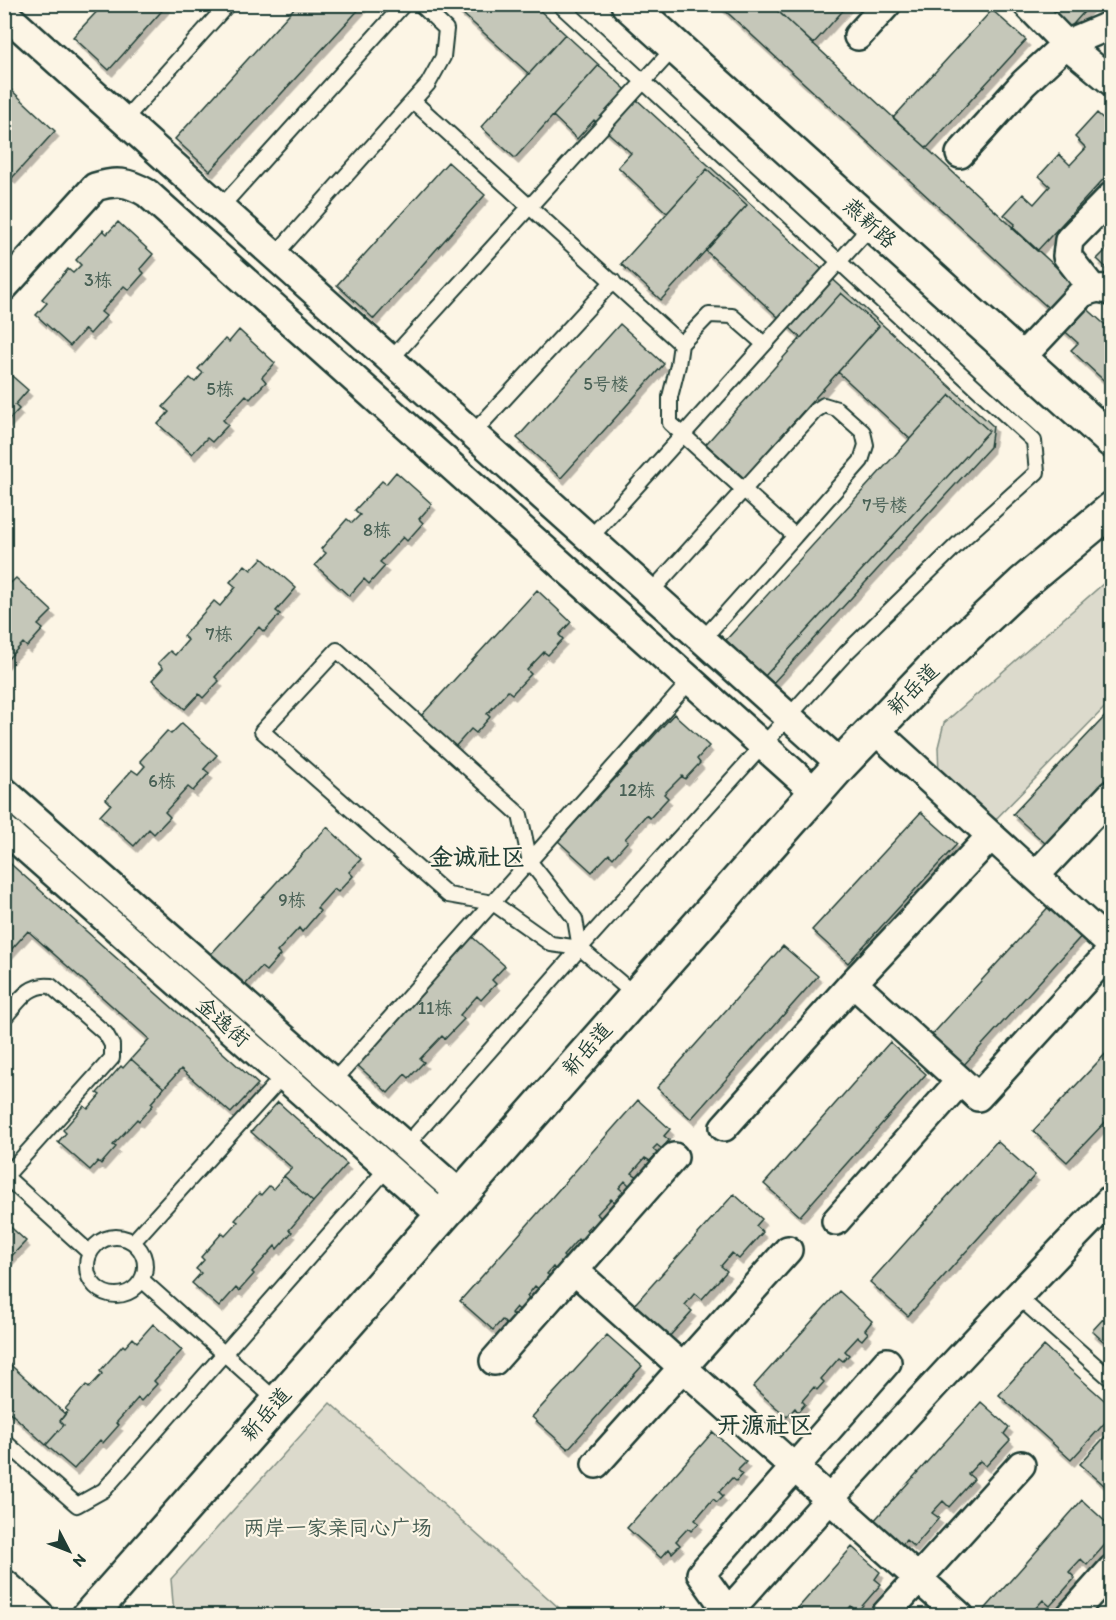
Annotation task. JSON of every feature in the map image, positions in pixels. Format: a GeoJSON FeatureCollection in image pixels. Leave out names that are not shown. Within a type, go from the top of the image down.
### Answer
{"type":"FeatureCollection","features":[{"type":"Feature","properties":{"kind":"street","name":"燕新路"},"geometry":{"type":"LineString","coordinates":[[628,4],[1112,441]]}},
{"type":"Feature","properties":{"kind":"street"},"geometry":{"type":"LineString","coordinates":[[858,36],[887,4]]}},
{"type":"Feature","properties":{"kind":"street"},"geometry":{"type":"LineString","coordinates":[[1027,4],[1066,44],[1112,82]]}},
{"type":"Feature","properties":{"kind":"street"},"geometry":{"type":"LineString","coordinates":[[4,13],[841,764]]}},
{"type":"Feature","properties":{"kind":"street"},"geometry":{"type":"LineString","coordinates":[[960,154],[1024,83],[1066,44],[1112,23]]}},
{"type":"Feature","properties":{"kind":"street"},"geometry":{"type":"LineString","coordinates":[[4,287],[95,187],[110,182],[132,184],[147,193],[815,792]]}},
{"type":"Feature","properties":{"kind":"street"},"geometry":{"type":"LineString","coordinates":[[1102,290],[1067,256],[1069,240],[1112,196]]}},
{"type":"Feature","properties":{"kind":"street"},"geometry":{"type":"LineString","coordinates":[[1020,358],[1082,294],[1102,290]]}},
{"type":"Feature","properties":{"kind":"street","name":"新岳道"},"geometry":{"type":"LineString","coordinates":[[89,1616],[450,1204],[873,729],[940,661],[1015,591],[1112,509]]}},
{"type":"Feature","properties":{"kind":"street"},"geometry":{"type":"LineString","coordinates":[[873,729],[1112,946]]}},
{"type":"Feature","properties":{"kind":"street"},"geometry":{"type":"LineString","coordinates":[[4,791],[406,1146],[450,1204]]}},
{"type":"Feature","properties":{"kind":"street"},"geometry":{"type":"LineString","coordinates":[[1035,876],[1112,794]]}},
{"type":"Feature","properties":{"kind":"street","name":"金逸街"},"geometry":{"type":"LineString","coordinates":[[4,829],[387,1168],[450,1204]]}},
{"type":"Feature","properties":{"kind":"street"},"geometry":{"type":"LineString","coordinates":[[724,1127],[853,983],[991,836]]}},
{"type":"Feature","properties":{"kind":"street"},"geometry":{"type":"LineString","coordinates":[[853,983],[978,1097],[1112,950]]}},
{"type":"Feature","properties":{"kind":"street"},"geometry":{"type":"LineString","coordinates":[[836,1221],[960,1081]]}},
{"type":"Feature","properties":{"kind":"street"},"geometry":{"type":"LineString","coordinates":[[494,1362],[674,1157]]}},
{"type":"Feature","properties":{"kind":"street"},"geometry":{"type":"LineString","coordinates":[[887,1362],[701,1574],[728,1612],[830,1497],[1016,1295],[1112,1198]]}},
{"type":"Feature","properties":{"kind":"street"},"geometry":{"type":"LineString","coordinates":[[596,1464],[788,1250]]}},
{"type":"Feature","properties":{"kind":"street"},"geometry":{"type":"LineString","coordinates":[[574,1270],[830,1497],[960,1616]]}},
{"type":"Feature","properties":{"kind":"street"},"geometry":{"type":"LineString","coordinates":[[884,1616],[1021,1465]]}},
{"type":"Feature","properties":{"kind":"street"},"geometry":{"type":"LineString","coordinates":[[1070,1616],[1112,1569]]}},
{"type":"Feature","properties":{"kind":"street"},"geometry":{"type":"LineString","coordinates":[[4,1587],[36,1616]]}},
{"type":"Feature","properties":{"kind":"lane"},"geometry":{"type":"LineString","coordinates":[[124,120],[228,4]]}},
{"type":"Feature","properties":{"kind":"lane"},"geometry":{"type":"LineString","coordinates":[[221,207],[404,4]]}},
{"type":"Feature","properties":{"kind":"lane"},"geometry":{"type":"LineString","coordinates":[[274,255],[428,84],[443,57],[446,29],[420,4]]}},
{"type":"Feature","properties":{"kind":"lane"},"geometry":{"type":"LineString","coordinates":[[4,1441],[77,1505],[104,1490],[580,948],[846,653],[965,537],[1037,472],[1034,441],[560,4]]}},
{"type":"Feature","properties":{"kind":"lane"},"geometry":{"type":"LineString","coordinates":[[391,359],[675,47]]}},
{"type":"Feature","properties":{"kind":"lane"},"geometry":{"type":"LineString","coordinates":[[414,102],[681,344]]}},
{"type":"Feature","properties":{"kind":"lane"},"geometry":{"type":"LineString","coordinates":[[590,538],[872,225]]}},
{"type":"Feature","properties":{"kind":"lane"},"geometry":{"type":"LineString","coordinates":[[473,433],[613,281]]}},
{"type":"Feature","properties":{"kind":"lane"},"geometry":{"type":"LineString","coordinates":[[764,344],[732,316],[710,315],[681,344],[670,397],[670,423],[795,536]]}},
{"type":"Feature","properties":{"kind":"lane"},"geometry":{"type":"LineString","coordinates":[[650,593],[815,411],[824,405],[837,409],[863,432],[866,446],[861,461],[702,640]]}},
{"type":"Feature","properties":{"kind":"lane"},"geometry":{"type":"LineString","coordinates":[[580,948],[575,919],[530,862],[520,815],[337,650],[262,731],[448,895],[493,903],[551,944],[580,948],[635,996]]}},
{"type":"Feature","properties":{"kind":"lane"},"geometry":{"type":"LineString","coordinates":[[333,1082],[690,681]]}},
{"type":"Feature","properties":{"kind":"lane"},"geometry":{"type":"LineString","coordinates":[[4,1018],[32,988],[41,985],[51,986],[106,1034],[112,1046],[112,1058],[5,1176],[90,1253]]}},
{"type":"Feature","properties":{"kind":"lane"},"geometry":{"type":"LineString","coordinates":[[133,1242],[283,1076]]}},
{"type":"Feature","properties":{"kind":"lane"},"geometry":{"type":"LineString","coordinates":[[124,1237],[133,1242],[139,1247],[146,1264],[142,1280],[127,1293],[107,1294],[98,1289],[91,1281],[88,1272],[87,1262],[90,1253],[104,1239],[124,1237]]}},
{"type":"Feature","properties":{"kind":"lane"},"geometry":{"type":"LineString","coordinates":[[142,1280],[277,1401]]}},
{"type":"Feature","properties":{"kind":"lane"},"geometry":{"type":"LineString","coordinates":[[1016,1295],[1112,1380]]}},
{"type":"Feature","properties":{"kind":"green space"},"geometry":{"type":"Polygon","coordinates":[[[1111,577],[1111,701],[993,822],[939,775],[938,747],[944,723],[1111,577]]]}},
{"type":"Feature","properties":{"kind":"green space","name":"两岸一家亲同心广场"},"geometry":{"type":"Polygon","coordinates":[[[330,1403],[567,1615],[174,1615],[171,1579],[330,1403]]]}},
{"type":"Feature","properties":{"kind":"building"},"geometry":{"type":"Polygon","coordinates":[[[104,4],[168,4],[109,70],[73,37],[104,4]]]}},
{"type":"Feature","properties":{"kind":"building"},"geometry":{"type":"Polygon","coordinates":[[[298,4],[364,4],[210,171],[175,139],[298,4]]]}},
{"type":"Feature","properties":{"kind":"building"},"geometry":{"type":"Polygon","coordinates":[[[452,4],[533,4],[565,34],[529,74],[452,4]]]}},
{"type":"Feature","properties":{"kind":"building"},"geometry":{"type":"Polygon","coordinates":[[[718,4],[770,4],[1080,289],[1056,315],[718,4]]]}},
{"type":"Feature","properties":{"kind":"building"},"geometry":{"type":"Polygon","coordinates":[[[784,4],[849,4],[813,44],[778,11],[784,4]]]}},
{"type":"Feature","properties":{"kind":"building"},"geometry":{"type":"Polygon","coordinates":[[[1040,4],[1091,4],[1068,30],[1040,4]]]}},
{"type":"Feature","properties":{"kind":"building"},"geometry":{"type":"Polygon","coordinates":[[[992,10],[1026,40],[927,148],[893,118],[992,10]]]}},
{"type":"Feature","properties":{"kind":"building"},"geometry":{"type":"Polygon","coordinates":[[[565,34],[599,65],[515,158],[481,127],[565,34]]]}},
{"type":"Feature","properties":{"kind":"building"},"geometry":{"type":"Polygon","coordinates":[[[599,65],[993,426],[990,447],[773,683],[765,676],[989,431],[950,395],[910,439],[838,372],[879,326],[841,293],[801,338],[706,251],[747,205],[707,169],[667,213],[618,167],[631,153],[594,120],[577,139],[553,116],[599,65]]]}},
{"type":"Feature","properties":{"kind":"building"},"geometry":{"type":"Polygon","coordinates":[[[8,87],[55,131],[12,178],[9,175],[4,180],[4,91],[8,87]]]}},
{"type":"Feature","properties":{"kind":"building"},"geometry":{"type":"Polygon","coordinates":[[[1097,113],[1109,124],[1112,121],[1112,170],[1037,251],[1012,228],[1015,224],[1004,215],[1023,194],[1034,204],[1050,186],[1039,176],[1059,154],[1070,165],[1086,148],[1075,137],[1097,113]]]}},
{"type":"Feature","properties":{"kind":"building"},"geometry":{"type":"Polygon","coordinates":[[[448,162],[485,195],[374,319],[337,285],[448,162]]]}},
{"type":"Feature","properties":{"kind":"building"},"geometry":{"type":"Polygon","coordinates":[[[707,169],[747,205],[661,300],[621,264],[707,169]]]}},
{"type":"Feature","properties":{"kind":"building"},"geometry":{"type":"Polygon","coordinates":[[[118,222],[153,254],[140,269],[144,273],[129,290],[124,286],[101,312],[106,316],[90,334],[85,329],[70,346],[36,315],[47,303],[42,299],[68,269],[73,273],[81,265],[76,260],[103,230],[107,234],[118,222]]]}},
{"type":"Feature","properties":{"kind":"building"},"geometry":{"type":"Polygon","coordinates":[[[1112,244],[1112,273],[1097,259],[1112,244]]]}},
{"type":"Feature","properties":{"kind":"building"},"geometry":{"type":"Polygon","coordinates":[[[841,293],[879,326],[744,478],[706,444],[841,293]]]}},
{"type":"Feature","properties":{"kind":"building"},"geometry":{"type":"Polygon","coordinates":[[[1082,304],[1112,331],[1112,388],[1071,350],[1078,343],[1059,326],[1082,304]]]}},
{"type":"Feature","properties":{"kind":"building"},"geometry":{"type":"Polygon","coordinates":[[[620,324],[664,364],[561,478],[517,438],[620,324]]]}},
{"type":"Feature","properties":{"kind":"building"},"geometry":{"type":"Polygon","coordinates":[[[239,330],[275,363],[262,377],[266,382],[250,399],[246,395],[223,420],[228,425],[212,442],[207,438],[192,454],[158,424],[169,412],[163,407],[190,378],[195,382],[203,373],[198,369],[225,339],[229,342],[239,330]]]}},
{"type":"Feature","properties":{"kind":"building"},"geometry":{"type":"Polygon","coordinates":[[[4,369],[28,390],[15,405],[19,409],[4,425],[4,369]]]}},
{"type":"Feature","properties":{"kind":"building"},"geometry":{"type":"Polygon","coordinates":[[[950,395],[989,431],[765,676],[726,640],[950,395]]]}},
{"type":"Feature","properties":{"kind":"building"},"geometry":{"type":"Polygon","coordinates":[[[396,472],[432,504],[419,519],[423,523],[407,541],[403,537],[380,562],[385,566],[369,584],[364,579],[349,596],[315,565],[326,553],[321,549],[347,519],[352,523],[360,515],[355,510],[382,481],[386,484],[396,472]]]}},
{"type":"Feature","properties":{"kind":"building"},"geometry":{"type":"Polygon","coordinates":[[[262,558],[296,588],[276,611],[280,614],[264,632],[259,627],[215,677],[219,681],[203,698],[199,694],[185,709],[152,680],[163,668],[158,663],[170,651],[175,655],[188,640],[183,636],[214,601],[220,606],[236,587],[230,582],[245,565],[251,570],[262,558]]]}},
{"type":"Feature","properties":{"kind":"building"},"geometry":{"type":"Polygon","coordinates":[[[16,578],[52,611],[38,625],[43,629],[27,647],[23,643],[4,663],[4,589],[16,578]]]}},
{"type":"Feature","properties":{"kind":"building"},"geometry":{"type":"Polygon","coordinates":[[[537,590],[571,622],[559,635],[563,639],[548,655],[544,652],[527,670],[531,674],[512,694],[508,691],[487,714],[490,717],[476,733],[471,729],[454,748],[420,717],[537,590]]]}},
{"type":"Feature","properties":{"kind":"building"},"geometry":{"type":"Polygon","coordinates":[[[1112,709],[1112,773],[1046,844],[1013,814],[1112,709]]]}},
{"type":"Feature","properties":{"kind":"building"},"geometry":{"type":"Polygon","coordinates":[[[674,714],[709,746],[697,759],[700,763],[685,779],[682,776],[664,794],[668,798],[650,818],[646,815],[625,839],[628,841],[613,858],[609,854],[592,872],[558,841],[674,714]]]}},
{"type":"Feature","properties":{"kind":"building"},"geometry":{"type":"Polygon","coordinates":[[[182,723],[217,755],[204,769],[209,773],[193,791],[188,787],[165,812],[170,817],[154,834],[149,829],[134,846],[100,816],[111,804],[106,799],[132,770],[138,774],[145,766],[140,761],[167,731],[171,734],[182,723]]]}},
{"type":"Feature","properties":{"kind":"building"},"geometry":{"type":"Polygon","coordinates":[[[921,812],[957,844],[848,963],[812,930],[921,812]]]}},
{"type":"Feature","properties":{"kind":"building"},"geometry":{"type":"Polygon","coordinates":[[[327,827],[361,859],[349,872],[353,876],[338,892],[334,889],[317,908],[320,911],[302,932],[299,928],[277,952],[280,955],[266,971],[261,967],[245,985],[211,954],[327,827]]]}},
{"type":"Feature","properties":{"kind":"building"},"geometry":{"type":"Polygon","coordinates":[[[4,858],[258,1084],[231,1113],[181,1069],[164,1088],[131,1059],[149,1039],[28,931],[9,952],[4,948],[4,858]]]}},
{"type":"Feature","properties":{"kind":"building"},"geometry":{"type":"Polygon","coordinates":[[[1052,903],[1085,932],[962,1067],[930,1037],[1052,903]]]}},
{"type":"Feature","properties":{"kind":"building"},"geometry":{"type":"Polygon","coordinates":[[[470,935],[505,966],[492,980],[496,984],[481,1000],[477,996],[460,1015],[464,1019],[445,1039],[442,1036],[420,1059],[424,1062],[409,1078],[405,1074],[388,1093],[354,1062],[470,935]]]}},
{"type":"Feature","properties":{"kind":"building"},"geometry":{"type":"Polygon","coordinates":[[[783,946],[818,976],[691,1119],[657,1088],[783,946]]]}},
{"type":"Feature","properties":{"kind":"building"},"geometry":{"type":"Polygon","coordinates":[[[890,1042],[926,1074],[800,1216],[764,1184],[890,1042]]]}},
{"type":"Feature","properties":{"kind":"building"},"geometry":{"type":"Polygon","coordinates":[[[1112,1047],[1112,1115],[1067,1162],[1033,1131],[1112,1047]]]}},
{"type":"Feature","properties":{"kind":"building"},"geometry":{"type":"Polygon","coordinates":[[[131,1059],[164,1088],[139,1121],[137,1119],[113,1145],[116,1147],[101,1164],[98,1161],[90,1170],[58,1142],[66,1133],[63,1130],[84,1106],[88,1109],[100,1095],[97,1093],[121,1066],[123,1068],[131,1059]]]}},
{"type":"Feature","properties":{"kind":"building"},"geometry":{"type":"Polygon","coordinates":[[[638,1100],[670,1129],[664,1136],[669,1140],[662,1149],[657,1145],[653,1149],[657,1153],[650,1161],[645,1158],[632,1173],[638,1177],[630,1186],[625,1181],[619,1188],[625,1193],[616,1203],[611,1199],[597,1214],[603,1220],[595,1228],[591,1225],[586,1230],[590,1233],[582,1243],[578,1239],[563,1256],[567,1260],[557,1272],[553,1267],[547,1274],[552,1278],[541,1291],[535,1286],[527,1296],[532,1301],[522,1312],[516,1307],[511,1313],[517,1317],[508,1326],[502,1320],[493,1330],[460,1301],[638,1100]]]}},
{"type":"Feature","properties":{"kind":"building"},"geometry":{"type":"Polygon","coordinates":[[[278,1102],[347,1164],[313,1202],[284,1176],[292,1168],[251,1132],[278,1102]]]}},
{"type":"Feature","properties":{"kind":"building"},"geometry":{"type":"Polygon","coordinates":[[[997,1141],[1035,1175],[908,1316],[870,1282],[997,1141]]]}},
{"type":"Feature","properties":{"kind":"building"},"geometry":{"type":"Polygon","coordinates":[[[284,1176],[313,1202],[289,1230],[292,1232],[277,1249],[275,1246],[239,1291],[236,1288],[219,1307],[192,1283],[201,1273],[196,1269],[204,1260],[201,1257],[222,1233],[225,1236],[238,1222],[235,1220],[259,1193],[261,1195],[269,1186],[273,1189],[284,1176]]]}},
{"type":"Feature","properties":{"kind":"building"},"geometry":{"type":"Polygon","coordinates":[[[734,1194],[762,1219],[756,1226],[763,1232],[739,1259],[732,1253],[721,1266],[727,1271],[702,1299],[695,1293],[685,1305],[692,1311],[667,1339],[625,1315],[734,1194]]]}},
{"type":"Feature","properties":{"kind":"building"},"geometry":{"type":"Polygon","coordinates":[[[4,1221],[26,1241],[4,1264],[4,1221]]]}},
{"type":"Feature","properties":{"kind":"building"},"geometry":{"type":"Polygon","coordinates":[[[839,1291],[872,1321],[865,1330],[868,1333],[862,1340],[858,1337],[845,1351],[849,1355],[843,1361],[839,1358],[821,1379],[824,1382],[817,1390],[814,1387],[802,1401],[805,1404],[798,1412],[795,1408],[787,1417],[753,1387],[839,1291]]]}},
{"type":"Feature","properties":{"kind":"building"},"geometry":{"type":"Polygon","coordinates":[[[1103,1319],[1112,1327],[1112,1349],[1092,1331],[1103,1319]]]}},
{"type":"Feature","properties":{"kind":"building"},"geometry":{"type":"Polygon","coordinates":[[[153,1324],[182,1350],[154,1381],[157,1384],[141,1401],[138,1398],[116,1423],[119,1425],[103,1443],[100,1440],[74,1469],[46,1445],[64,1425],[60,1421],[68,1411],[65,1409],[86,1385],[89,1388],[102,1374],[100,1371],[123,1345],[125,1347],[133,1338],[137,1342],[153,1324]]]}},
{"type":"Feature","properties":{"kind":"building"},"geometry":{"type":"Polygon","coordinates":[[[607,1335],[642,1366],[568,1449],[532,1417],[607,1335]]]}},
{"type":"Feature","properties":{"kind":"building"},"geometry":{"type":"Polygon","coordinates":[[[1044,1346],[1112,1407],[1112,1415],[1071,1460],[999,1395],[1044,1346]]]}},
{"type":"Feature","properties":{"kind":"building"},"geometry":{"type":"Polygon","coordinates":[[[4,1359],[65,1414],[60,1421],[64,1425],[46,1445],[4,1407],[4,1359]]]}},
{"type":"Feature","properties":{"kind":"building"},"geometry":{"type":"Polygon","coordinates":[[[981,1402],[1009,1427],[1004,1434],[1010,1440],[986,1466],[980,1461],[968,1474],[974,1479],[949,1507],[943,1501],[932,1513],[939,1518],[914,1547],[906,1540],[899,1548],[872,1523],[981,1402]]]}},
{"type":"Feature","properties":{"kind":"building"},"geometry":{"type":"Polygon","coordinates":[[[1112,1429],[1112,1492],[1080,1464],[1112,1429]]]}},
{"type":"Feature","properties":{"kind":"building"},"geometry":{"type":"Polygon","coordinates":[[[713,1432],[746,1462],[738,1470],[742,1474],[736,1481],[732,1478],[719,1492],[723,1496],[717,1502],[713,1499],[695,1520],[699,1523],[691,1531],[688,1528],[676,1541],[680,1545],[672,1553],[669,1549],[661,1558],[627,1528],[713,1432]]]}},
{"type":"Feature","properties":{"kind":"building"},"geometry":{"type":"Polygon","coordinates":[[[1082,1500],[1110,1526],[1105,1532],[1111,1538],[1087,1565],[1081,1559],[1069,1572],[1075,1578],[1050,1606],[1043,1600],[1033,1611],[1038,1616],[979,1616],[1082,1500]]]}},
{"type":"Feature","properties":{"kind":"building"},"geometry":{"type":"Polygon","coordinates":[[[852,1547],[880,1572],[875,1579],[881,1584],[857,1612],[851,1606],[842,1616],[791,1616],[852,1547]]]}},
{"type":"Feature","properties":{"kind":"district","name":"金诚社区"},"geometry":{"type":"Point","coordinates":[477,857]}},
{"type":"Feature","properties":{"kind":"district","name":"开源社区"},"geometry":{"type":"Point","coordinates":[765,1425]}}]}
